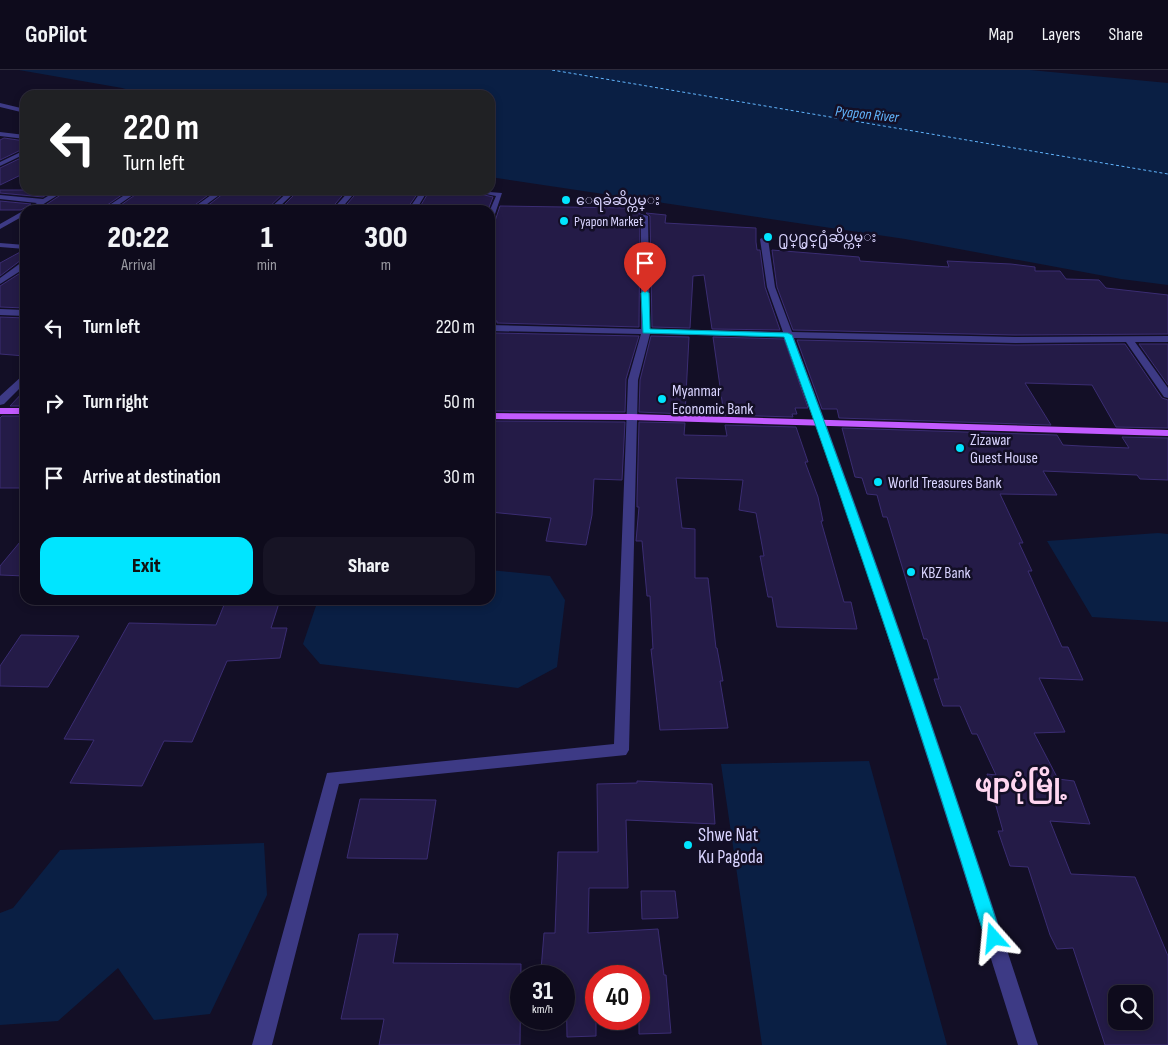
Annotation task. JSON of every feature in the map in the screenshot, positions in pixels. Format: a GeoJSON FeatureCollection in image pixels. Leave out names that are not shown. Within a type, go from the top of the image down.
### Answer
{"type":"FeatureCollection","features":[{"type":"Feature","properties":{"kind":"main road"},"geometry":{"type":"LineString","coordinates":[[0,411],[20,411]]}},
{"type":"Feature","properties":{"kind":"main road"},"geometry":{"type":"LineString","coordinates":[[495,416],[632,417],[1168,433]]}},
{"type":"Feature","properties":{"kind":"street"},"geometry":{"type":"LineString","coordinates":[[0,105],[20,110]]}},
{"type":"Feature","properties":{"kind":"street"},"geometry":{"type":"LineString","coordinates":[[0,134],[20,136]]}},
{"type":"Feature","properties":{"kind":"street"},"geometry":{"type":"LineString","coordinates":[[0,164],[20,154]]}},
{"type":"Feature","properties":{"kind":"street"},"geometry":{"type":"LineString","coordinates":[[495,193],[500,194],[495,206]]}},
{"type":"Feature","properties":{"kind":"street"},"geometry":{"type":"LineString","coordinates":[[37,205],[54,195]]}},
{"type":"Feature","properties":{"kind":"street"},"geometry":{"type":"LineString","coordinates":[[114,205],[129,195]]}},
{"type":"Feature","properties":{"kind":"street"},"geometry":{"type":"LineString","coordinates":[[201,205],[216,195]]}},
{"type":"Feature","properties":{"kind":"street"},"geometry":{"type":"LineString","coordinates":[[278,205],[288,195]]}},
{"type":"Feature","properties":{"kind":"street"},"geometry":{"type":"LineString","coordinates":[[340,205],[350,195]]}},
{"type":"Feature","properties":{"kind":"street"},"geometry":{"type":"LineString","coordinates":[[0,196],[43,201]]}},
{"type":"Feature","properties":{"kind":"street"},"geometry":{"type":"LineString","coordinates":[[0,227],[20,215]]}},
{"type":"Feature","properties":{"kind":"street"},"geometry":{"type":"LineString","coordinates":[[262,1045],[333,778],[621,750],[633,380],[646,331],[644,216]]}},
{"type":"Feature","properties":{"kind":"street"},"geometry":{"type":"LineString","coordinates":[[764,239],[771,287],[821,423],[960,832],[1028,1045]]}},
{"type":"Feature","properties":{"kind":"street"},"geometry":{"type":"LineString","coordinates":[[0,245],[20,247]]}},
{"type":"Feature","properties":{"kind":"street"},"geometry":{"type":"LineString","coordinates":[[0,282],[20,268]]}},
{"type":"Feature","properties":{"kind":"street"},"geometry":{"type":"LineString","coordinates":[[0,312],[20,313]]}},
{"type":"Feature","properties":{"kind":"street"},"geometry":{"type":"LineString","coordinates":[[495,328],[1015,340],[1168,339]]}},
{"type":"Feature","properties":{"kind":"street"},"geometry":{"type":"LineString","coordinates":[[1128,339],[1168,394]]}},
{"type":"Feature","properties":{"kind":"street"},"geometry":{"type":"LineString","coordinates":[[0,402],[20,383]]}},
{"type":"Feature","properties":{"kind":"water","name":"Pyapon River"},"geometry":{"type":"Polygon","coordinates":[[[19,70],[1030,70],[1168,83],[1168,285],[1121,279],[905,239],[495,178],[495,90],[129,90],[19,70]]]}},
{"type":"Feature","properties":{"kind":"water"},"geometry":{"type":"Polygon","coordinates":[[[1158,533],[1168,534],[1168,622],[1092,617],[1047,541],[1158,533]]]}},
{"type":"Feature","properties":{"kind":"water"},"geometry":{"type":"Polygon","coordinates":[[[495,570],[550,576],[565,600],[557,667],[518,688],[320,664],[303,644],[316,605],[495,605],[495,570]]]}},
{"type":"Feature","properties":{"kind":"water"},"geometry":{"type":"Polygon","coordinates":[[[869,761],[947,1045],[762,1045],[721,764],[869,761]]]}},
{"type":"Feature","properties":{"kind":"water"},"geometry":{"type":"Polygon","coordinates":[[[264,843],[267,895],[210,1014],[154,1020],[118,968],[58,1021],[0,1025],[0,913],[13,908],[60,850],[264,843]]]}},
{"type":"Feature","properties":{"kind":"building"},"geometry":{"type":"Polygon","coordinates":[[[4,138],[20,140],[20,150],[0,160],[0,140],[4,138]]]}},
{"type":"Feature","properties":{"kind":"building"},"geometry":{"type":"Polygon","coordinates":[[[20,158],[20,175],[0,185],[0,168],[20,158]]]}},
{"type":"Feature","properties":{"kind":"building"},"geometry":{"type":"Polygon","coordinates":[[[0,190],[20,190],[20,195],[0,193],[0,190]]]}},
{"type":"Feature","properties":{"kind":"building"},"geometry":{"type":"Polygon","coordinates":[[[22,195],[46,195],[43,197],[22,195]]]}},
{"type":"Feature","properties":{"kind":"building"},"geometry":{"type":"Polygon","coordinates":[[[60,195],[122,195],[107,205],[46,205],[60,195]]]}},
{"type":"Feature","properties":{"kind":"building"},"geometry":{"type":"Polygon","coordinates":[[[135,195],[208,195],[195,205],[121,205],[135,195]]]}},
{"type":"Feature","properties":{"kind":"building"},"geometry":{"type":"Polygon","coordinates":[[[222,195],[282,195],[271,205],[208,205],[222,195]]]}},
{"type":"Feature","properties":{"kind":"building"},"geometry":{"type":"Polygon","coordinates":[[[294,195],[343,195],[334,205],[284,205],[294,195]]]}},
{"type":"Feature","properties":{"kind":"building"},"geometry":{"type":"Polygon","coordinates":[[[355,195],[416,195],[410,205],[346,205],[355,195]]]}},
{"type":"Feature","properties":{"kind":"building"},"geometry":{"type":"Polygon","coordinates":[[[427,195],[484,195],[493,197],[490,205],[421,205],[427,195]]]}},
{"type":"Feature","properties":{"kind":"building"},"geometry":{"type":"Polygon","coordinates":[[[0,201],[31,204],[20,205],[20,210],[0,210],[0,201]]]}},
{"type":"Feature","properties":{"kind":"building"},"geometry":{"type":"Polygon","coordinates":[[[500,206],[629,208],[629,212],[640,213],[639,327],[497,323],[495,321],[495,221],[500,206]]]}},
{"type":"Feature","properties":{"kind":"building"},"geometry":{"type":"Polygon","coordinates":[[[646,213],[666,215],[665,223],[756,228],[757,250],[760,250],[765,287],[780,330],[712,329],[704,275],[693,276],[690,328],[652,327],[650,216],[646,213]]]}},
{"type":"Feature","properties":{"kind":"building"},"geometry":{"type":"Polygon","coordinates":[[[772,250],[859,257],[860,261],[949,267],[947,261],[1011,264],[1035,267],[1035,271],[1060,271],[1066,279],[1099,280],[1106,288],[1168,295],[1168,334],[1015,335],[793,330],[777,287],[772,250]]]}},
{"type":"Feature","properties":{"kind":"building"},"geometry":{"type":"Polygon","coordinates":[[[20,252],[20,261],[0,276],[0,263],[20,252]]]}},
{"type":"Feature","properties":{"kind":"building"},"geometry":{"type":"Polygon","coordinates":[[[20,273],[20,308],[0,307],[0,286],[20,273]]]}},
{"type":"Feature","properties":{"kind":"building"},"geometry":{"type":"Polygon","coordinates":[[[0,317],[20,318],[20,356],[0,354],[0,317]]]}},
{"type":"Feature","properties":{"kind":"building"},"geometry":{"type":"Polygon","coordinates":[[[495,333],[639,336],[626,379],[625,412],[495,411],[495,333]]]}},
{"type":"Feature","properties":{"kind":"building"},"geometry":{"type":"Polygon","coordinates":[[[651,336],[689,337],[685,414],[639,412],[640,380],[651,336]]]}},
{"type":"Feature","properties":{"kind":"building"},"geometry":{"type":"Polygon","coordinates":[[[713,337],[784,339],[808,408],[795,408],[797,414],[792,414],[793,417],[724,415],[713,337]]]}},
{"type":"Feature","properties":{"kind":"building"},"geometry":{"type":"Polygon","coordinates":[[[797,340],[1015,345],[1125,344],[1162,398],[1168,400],[1168,428],[1116,427],[1092,385],[1025,383],[1051,425],[839,418],[837,409],[822,409],[797,340]]]}},
{"type":"Feature","properties":{"kind":"building"},"geometry":{"type":"Polygon","coordinates":[[[1139,344],[1168,344],[1168,385],[1139,344]]]}},
{"type":"Feature","properties":{"kind":"building"},"geometry":{"type":"Polygon","coordinates":[[[20,395],[20,406],[10,406],[20,395]]]}},
{"type":"Feature","properties":{"kind":"building"},"geometry":{"type":"Polygon","coordinates":[[[2,416],[20,416],[20,488],[0,488],[0,418],[2,416]]]}},
{"type":"Feature","properties":{"kind":"building"},"geometry":{"type":"Polygon","coordinates":[[[495,421],[625,422],[622,480],[594,479],[592,515],[586,545],[546,541],[551,518],[495,512],[495,421]]]}},
{"type":"Feature","properties":{"kind":"building"},"geometry":{"type":"Polygon","coordinates":[[[639,422],[685,423],[684,435],[727,436],[725,425],[796,427],[808,462],[805,462],[818,497],[823,521],[821,521],[844,602],[851,602],[857,629],[777,627],[772,597],[768,597],[760,556],[764,556],[756,513],[739,510],[743,480],[676,478],[682,528],[695,529],[695,578],[708,578],[716,648],[723,681],[720,681],[728,728],[660,730],[651,649],[653,649],[650,596],[647,596],[642,541],[636,541],[639,507],[637,507],[637,499],[639,422]]]}},
{"type":"Feature","properties":{"kind":"building"},"geometry":{"type":"Polygon","coordinates":[[[842,428],[1057,435],[1063,445],[1129,448],[1122,437],[1168,438],[1168,480],[1140,479],[1137,475],[1043,471],[1057,495],[1000,494],[1023,543],[1019,543],[1032,571],[1028,571],[1062,647],[1068,647],[1083,680],[1039,678],[1065,732],[1034,733],[1058,779],[1074,781],[1090,824],[1050,821],[1071,874],[1135,877],[1168,956],[1168,1045],[1105,1045],[1073,948],[1057,949],[1050,935],[1028,867],[1010,866],[998,831],[1003,831],[987,774],[996,775],[977,734],[972,734],[960,706],[943,706],[934,679],[939,679],[927,639],[924,639],[887,517],[883,517],[877,495],[867,494],[862,478],[855,477],[842,428]]]}},
{"type":"Feature","properties":{"kind":"building"},"geometry":{"type":"Polygon","coordinates":[[[20,542],[20,576],[0,575],[0,566],[20,542]]]}},
{"type":"Feature","properties":{"kind":"building"},"geometry":{"type":"Polygon","coordinates":[[[224,605],[278,605],[271,628],[287,628],[280,658],[227,661],[192,742],[164,741],[142,786],[70,783],[94,740],[64,739],[129,623],[216,625],[224,605]]]}},
{"type":"Feature","properties":{"kind":"building"},"geometry":{"type":"Polygon","coordinates":[[[21,635],[79,636],[48,687],[0,686],[0,666],[21,635]]]}},
{"type":"Feature","properties":{"kind":"building"},"geometry":{"type":"Polygon","coordinates":[[[637,781],[712,784],[715,824],[626,820],[628,888],[589,888],[588,933],[658,929],[664,975],[666,975],[671,1033],[639,1034],[639,1030],[650,1030],[650,965],[585,965],[585,1030],[596,1030],[596,1036],[567,1037],[567,1030],[575,1030],[575,965],[541,965],[544,933],[555,933],[558,852],[598,852],[597,784],[637,783],[637,781]]]}},
{"type":"Feature","properties":{"kind":"building"},"geometry":{"type":"Polygon","coordinates":[[[360,799],[436,800],[427,859],[347,858],[360,799]]]}},
{"type":"Feature","properties":{"kind":"building"},"geometry":{"type":"Polygon","coordinates":[[[641,891],[675,891],[678,918],[642,919],[641,891]]]}},
{"type":"Feature","properties":{"kind":"building"},"geometry":{"type":"Polygon","coordinates":[[[359,934],[398,934],[393,963],[521,964],[510,965],[510,1030],[520,1030],[520,1045],[379,1045],[384,1019],[341,1019],[359,934]]]}},
{"type":"Feature","properties":{"kind":"ferry route"},"geometry":{"type":"LineString","coordinates":[[552,70],[1168,174]]}},
{"type":"Feature","properties":{"kind":"place","name":"ေရခဲဆိပ္ကမ္း"},"geometry":{"type":"Point","coordinates":[566,200]}},
{"type":"Feature","properties":{"kind":"place","name":"Pyapon Market"},"geometry":{"type":"Point","coordinates":[564,221]}},
{"type":"Feature","properties":{"kind":"place","name":"႐ုပ္႐ွင္႐ုံဆိပ္ကမ္း"},"geometry":{"type":"Point","coordinates":[768,237]}},
{"type":"Feature","properties":{"kind":"place","name":"Myanmar Economic Bank"},"geometry":{"type":"Point","coordinates":[662,399]}},
{"type":"Feature","properties":{"kind":"place","name":"Zizawar Guest House"},"geometry":{"type":"Point","coordinates":[960,448]}},
{"type":"Feature","properties":{"kind":"place","name":"World Treasures Bank"},"geometry":{"type":"Point","coordinates":[878,482]}},
{"type":"Feature","properties":{"kind":"place","name":"KBZ Bank"},"geometry":{"type":"Point","coordinates":[911,572]}},
{"type":"Feature","properties":{"kind":"place","name":"Shwe Nat Ku Pagoda"},"geometry":{"type":"Point","coordinates":[688,845]}},
{"type":"Feature","properties":{"kind":"district","name":"ဖျာပုံမြို့"},"geometry":{"type":"Point","coordinates":[1021,783]}},
{"type":"Feature","properties":{"kind":"route"},"geometry":{"type":"LineString","coordinates":[[645,293],[646,331],[788,335],[821,423],[960,832],[994,938]]}}]}
